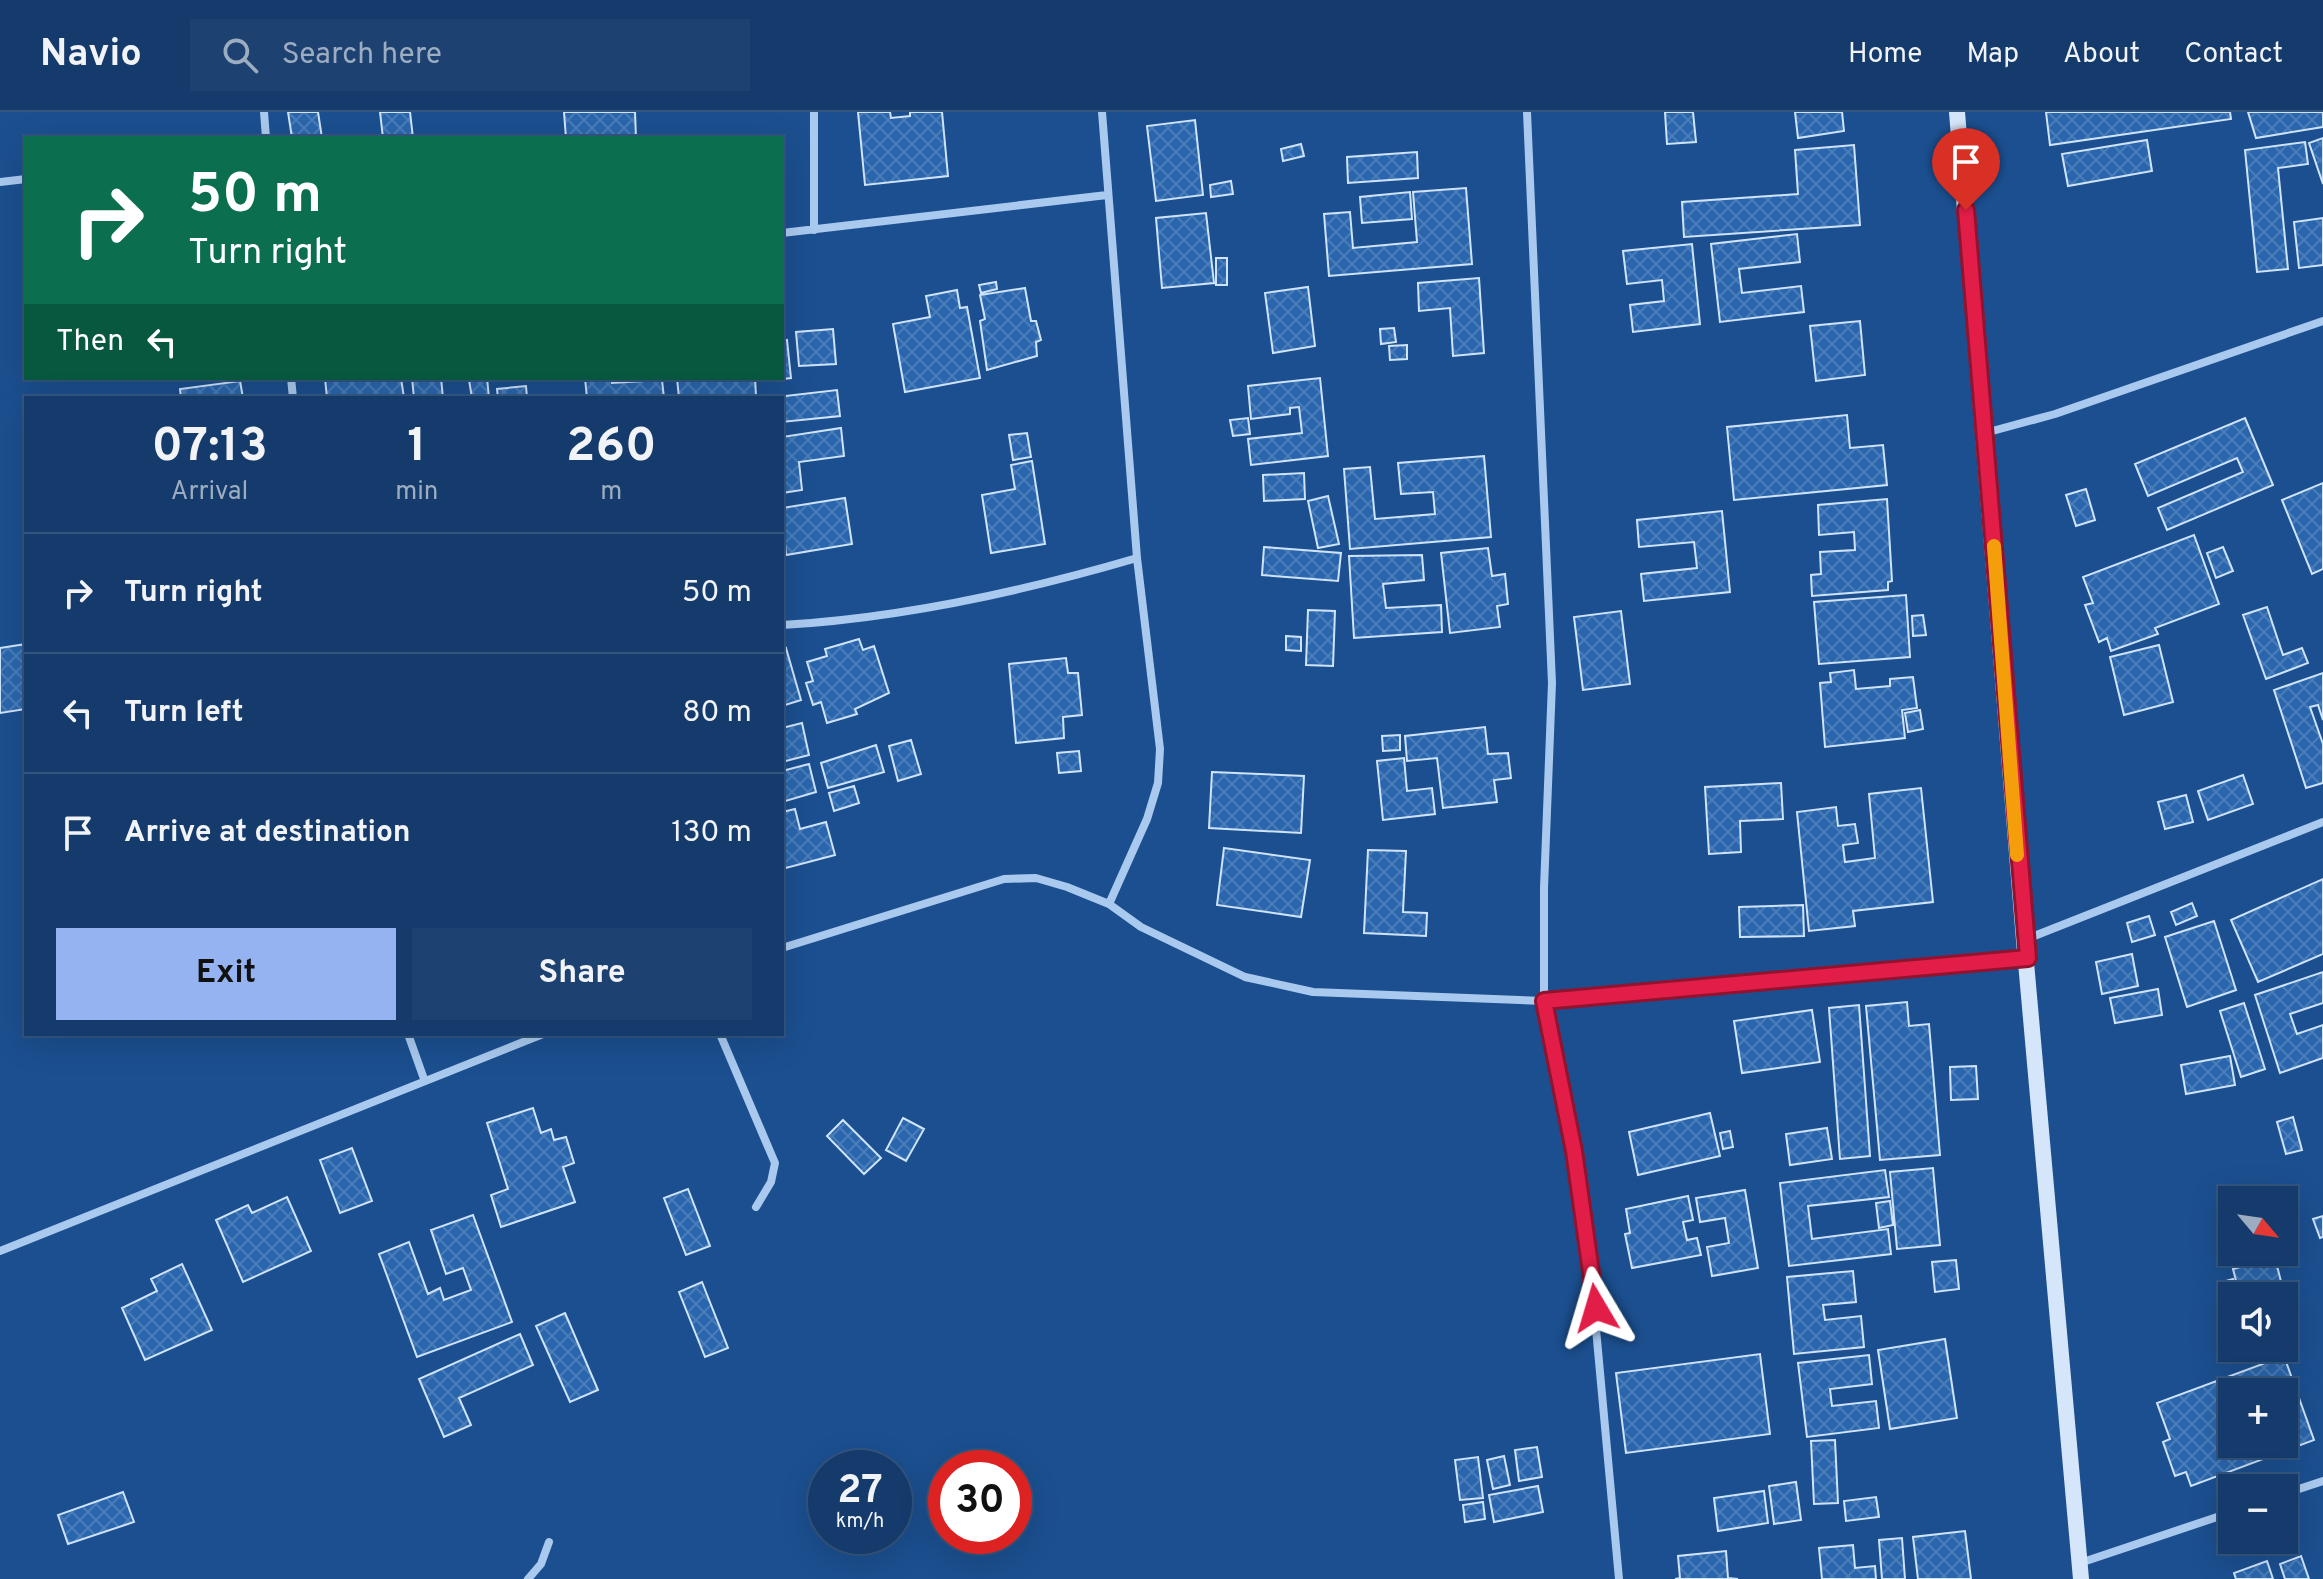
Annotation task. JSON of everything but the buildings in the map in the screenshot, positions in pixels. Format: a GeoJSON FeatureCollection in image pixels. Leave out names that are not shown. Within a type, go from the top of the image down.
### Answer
{"type":"FeatureCollection","features":[{"type":"Feature","properties":{"kind":"street"},"geometry":{"type":"LineString","coordinates":[[264,112],[266,136]]}},
{"type":"Feature","properties":{"kind":"street"},"geometry":{"type":"LineString","coordinates":[[814,112],[814,230]]}},
{"type":"Feature","properties":{"kind":"street"},"geometry":{"type":"LineString","coordinates":[[1102,112],[1137,558],[1157,714],[1158,783],[1147,819],[1109,904]]}},
{"type":"Feature","properties":{"kind":"street"},"geometry":{"type":"LineString","coordinates":[[1527,112],[1552,669],[1544,888],[1544,1001],[1587,1231],[1619,1579]]}},
{"type":"Feature","properties":{"kind":"street"},"geometry":{"type":"LineString","coordinates":[[1957,112],[2024,940],[2081,1571],[2218,1517]]}},
{"type":"Feature","properties":{"kind":"street"},"geometry":{"type":"LineString","coordinates":[[0,182],[24,179]]}},
{"type":"Feature","properties":{"kind":"street"},"geometry":{"type":"LineString","coordinates":[[784,233],[1107,195]]}},
{"type":"Feature","properties":{"kind":"street"},"geometry":{"type":"LineString","coordinates":[[1985,433],[2055,414],[2323,321]]}},
{"type":"Feature","properties":{"kind":"street"},"geometry":{"type":"LineString","coordinates":[[784,625],[887,617],[1075,576],[1137,558]]}},
{"type":"Feature","properties":{"kind":"street"},"geometry":{"type":"LineString","coordinates":[[2024,940],[2323,822]]}},
{"type":"Feature","properties":{"kind":"street"},"geometry":{"type":"LineString","coordinates":[[784,947],[1004,879],[1036,878],[1109,904],[1141,927],[1245,977],[1313,992],[1544,1001],[2028,958]]}},
{"type":"Feature","properties":{"kind":"street"},"geometry":{"type":"LineString","coordinates":[[409,1036],[424,1079]]}},
{"type":"Feature","properties":{"kind":"street"},"geometry":{"type":"LineString","coordinates":[[0,1251],[538,1036]]}},
{"type":"Feature","properties":{"kind":"street"},"geometry":{"type":"LineString","coordinates":[[721,1036],[775,1163],[771,1182],[756,1207]]}},
{"type":"Feature","properties":{"kind":"street"},"geometry":{"type":"LineString","coordinates":[[2298,1489],[2323,1481]]}},
{"type":"Feature","properties":{"kind":"street"},"geometry":{"type":"LineString","coordinates":[[528,1579],[541,1564],[549,1542]]}},
{"type":"Feature","properties":{"kind":"slow traffic"},"geometry":{"type":"LineString","coordinates":[[1994,546],[2017,855]]}},
{"type":"Feature","properties":{"kind":"route"},"geometry":{"type":"LineString","coordinates":[[1596,1308],[1574,1151],[1544,1001],[2028,958],[2024,940],[1966,210]]}}]}
